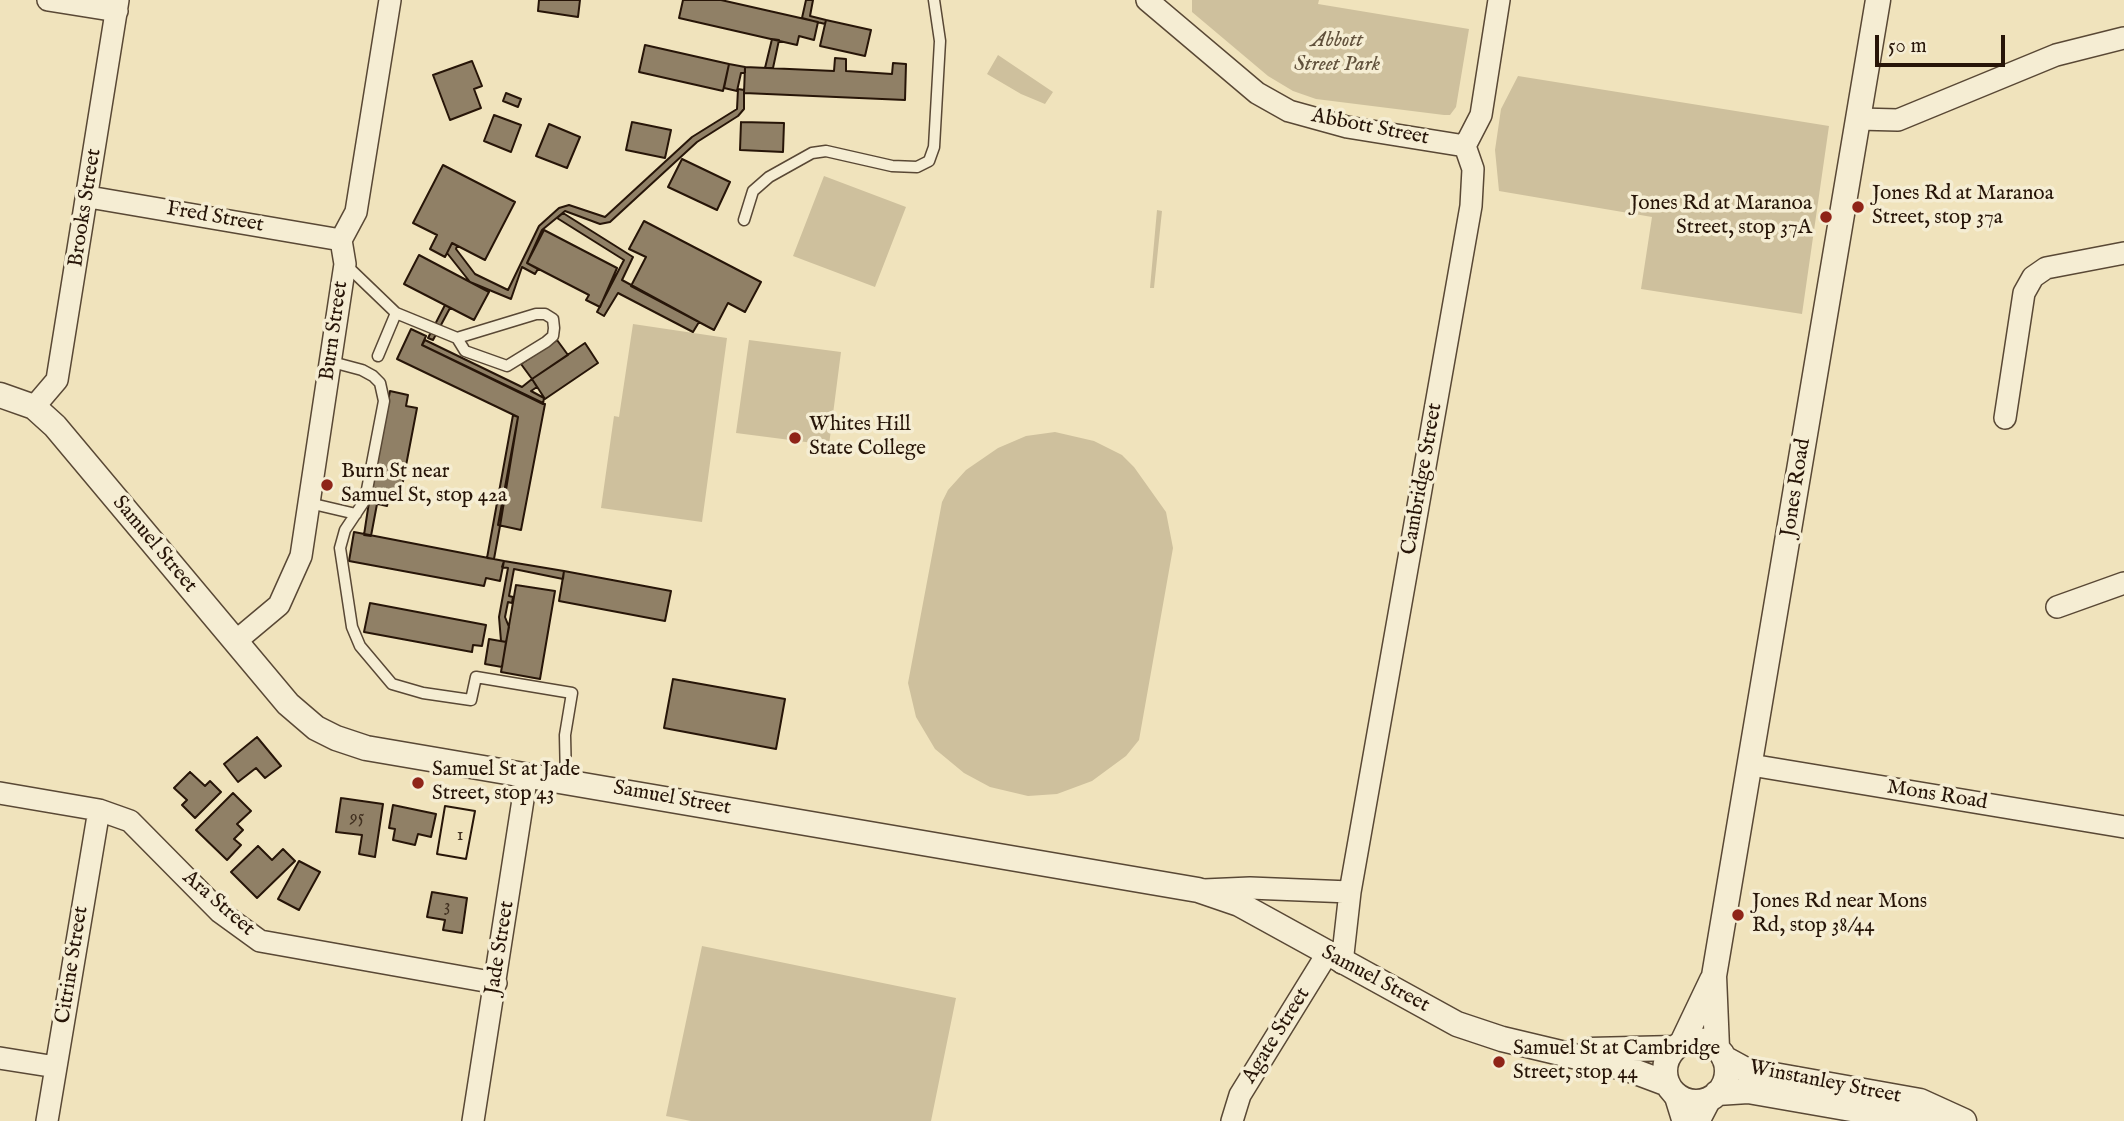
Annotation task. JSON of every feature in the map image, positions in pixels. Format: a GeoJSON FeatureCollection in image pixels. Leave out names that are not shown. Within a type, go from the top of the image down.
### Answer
{"type":"FeatureCollection","features":[{"type":"Feature","properties":{"kind":"street"},"geometry":{"type":"LineString","coordinates":[[48,0],[117,5]]}},
{"type":"Feature","properties":{"kind":"street"},"geometry":{"type":"LineString","coordinates":[[341,240],[356,212],[390,0]]}},
{"type":"Feature","properties":{"kind":"street"},"geometry":{"type":"LineString","coordinates":[[1465,146],[1481,115],[1499,0]]}},
{"type":"Feature","properties":{"kind":"street","name":"Jones Road"},"geometry":{"type":"LineString","coordinates":[[1721,1053],[1714,976],[1878,0]]}},
{"type":"Feature","properties":{"kind":"street","name":"Abbott Street"},"geometry":{"type":"LineString","coordinates":[[1156,3],[1257,93],[1289,111],[1347,127],[1465,146]]}},
{"type":"Feature","properties":{"kind":"street","name":"Brooks Street"},"geometry":{"type":"LineString","coordinates":[[34,407],[57,380],[89,197],[117,5]]}},
{"type":"Feature","properties":{"kind":"street"},"geometry":{"type":"LineString","coordinates":[[1858,119],[1898,120],[2056,55],[2124,38]]}},
{"type":"Feature","properties":{"kind":"street","name":"Cambridge Street"},"geometry":{"type":"LineString","coordinates":[[1335,959],[1350,892],[1471,206],[1473,169],[1465,146]]}},
{"type":"Feature","properties":{"kind":"street","name":"Fred Street"},"geometry":{"type":"LineString","coordinates":[[89,197],[341,240]]}},
{"type":"Feature","properties":{"kind":"street","name":"Burn Street"},"geometry":{"type":"LineString","coordinates":[[236,641],[279,605],[301,556],[345,264],[341,240]]}},
{"type":"Feature","properties":{"kind":"street"},"geometry":{"type":"LineString","coordinates":[[2005,418],[2024,293],[2033,278],[2046,268],[2124,253]]}},
{"type":"Feature","properties":{"kind":"street","name":"Samuel Street"},"geometry":{"type":"LineString","coordinates":[[0,395],[34,407],[55,426],[288,704],[316,728],[336,738],[366,748],[1198,890],[1239,904],[1457,1024],[1502,1039],[1558,1050],[1628,1069],[1671,1088]]}},
{"type":"Feature","properties":{"kind":"street"},"geometry":{"type":"LineString","coordinates":[[2057,607],[2124,583]]}},
{"type":"Feature","properties":{"kind":"street","name":"Mons Road"},"geometry":{"type":"LineString","coordinates":[[1751,765],[2124,827]]}},
{"type":"Feature","properties":{"kind":"street","name":"Jade Street"},"geometry":{"type":"LineString","coordinates":[[473,1121],[527,774]]}},
{"type":"Feature","properties":{"kind":"street","name":"Ara Street"},"geometry":{"type":"LineString","coordinates":[[0,793],[99,810],[130,821],[220,912],[260,941],[496,983]]}},
{"type":"Feature","properties":{"kind":"street","name":"Citrine Street"},"geometry":{"type":"LineString","coordinates":[[47,1121],[99,810]]}},
{"type":"Feature","properties":{"kind":"street","name":"Samuel Street"},"geometry":{"type":"LineString","coordinates":[[1198,890],[1250,888],[1350,892]]}},
{"type":"Feature","properties":{"kind":"street","name":"Agate Street"},"geometry":{"type":"LineString","coordinates":[[1232,1121],[1240,1095],[1335,959]]}},
{"type":"Feature","properties":{"kind":"street","name":"Jones Road"},"geometry":{"type":"LineString","coordinates":[[1679,1045],[1714,976]]}},
{"type":"Feature","properties":{"kind":"street"},"geometry":{"type":"LineString","coordinates":[[1683,1121],[1666,1065],[1679,1045],[1701,1040],[1721,1053],[1726,1077],[1699,1121]]}},
{"type":"Feature","properties":{"kind":"street","name":"Samuel Street"},"geometry":{"type":"LineString","coordinates":[[1558,1050],[1679,1045]]}},
{"type":"Feature","properties":{"kind":"street","name":"Winstanley Street"},"geometry":{"type":"LineString","coordinates":[[1721,1053],[1746,1070],[1920,1101],[1964,1121]]}},
{"type":"Feature","properties":{"kind":"street"},"geometry":{"type":"LineString","coordinates":[[0,1058],[56,1067]]}},
{"type":"Feature","properties":{"kind":"street"},"geometry":{"type":"LineString","coordinates":[[1671,1088],[1685,1099],[1698,1101],[1714,1095]]}},
{"type":"Feature","properties":{"kind":"street","name":"Winstanley Street"},"geometry":{"type":"LineString","coordinates":[[1714,1095],[1748,1091],[1915,1120],[1946,1121]]}},
{"type":"Feature","properties":{"kind":"lane"},"geometry":{"type":"LineString","coordinates":[[744,220],[754,191],[769,177],[812,153],[826,151],[892,166],[918,167],[929,161],[934,147],[940,41],[934,0]]}},
{"type":"Feature","properties":{"kind":"lane"},"geometry":{"type":"LineString","coordinates":[[345,264],[396,313],[457,338],[536,314],[545,314],[553,319],[553,336],[507,366],[464,351],[457,338]]}},
{"type":"Feature","properties":{"kind":"lane"},"geometry":{"type":"LineString","coordinates":[[378,356],[396,313]]}},
{"type":"Feature","properties":{"kind":"lane"},"geometry":{"type":"LineString","coordinates":[[332,362],[362,370],[373,376],[380,383],[384,401],[365,500],[345,530],[341,558],[352,627],[373,664],[392,684],[423,693],[471,700],[476,677],[572,693],[565,735],[566,781]]}},
{"type":"Feature","properties":{"kind":"lane"},"geometry":{"type":"LineString","coordinates":[[309,503],[356,514]]}},
{"type":"Feature","properties":{"kind":"green space","name":"Abbott Street Park"},"geometry":{"type":"Polygon","coordinates":[[[1192,0],[1319,0],[1318,4],[1469,29],[1456,107],[1450,115],[1444,115],[1316,99],[1293,91],[1268,76],[1192,12],[1192,0]]]}},
{"type":"Feature","properties":{"kind":"green space"},"geometry":{"type":"Polygon","coordinates":[[[998,55],[1053,92],[1045,104],[1021,94],[987,74],[998,55]]]}},
{"type":"Feature","properties":{"kind":"green space"},"geometry":{"type":"Polygon","coordinates":[[[1518,76],[1829,126],[1802,314],[1641,289],[1652,217],[1499,191],[1495,150],[1501,109],[1518,76]]]}},
{"type":"Feature","properties":{"kind":"green space"},"geometry":{"type":"Polygon","coordinates":[[[824,176],[906,207],[875,287],[793,256],[824,176]]]}},
{"type":"Feature","properties":{"kind":"green space"},"geometry":{"type":"Polygon","coordinates":[[[1157,210],[1162,211],[1154,288],[1150,288],[1157,210]]]}},
{"type":"Feature","properties":{"kind":"green space"},"geometry":{"type":"Polygon","coordinates":[[[633,324],[727,338],[702,522],[601,508],[614,416],[619,417],[633,324]]]}},
{"type":"Feature","properties":{"kind":"green space"},"geometry":{"type":"Polygon","coordinates":[[[749,340],[841,352],[829,445],[736,433],[749,340]]]}},
{"type":"Feature","properties":{"kind":"green space"},"geometry":{"type":"Polygon","coordinates":[[[1055,432],[1094,441],[1122,455],[1134,467],[1166,512],[1173,548],[1139,740],[1126,756],[1092,781],[1057,794],[1028,796],[990,787],[964,773],[935,749],[916,717],[908,683],[942,502],[948,490],[966,470],[998,448],[1026,436],[1055,432]]]}},
{"type":"Feature","properties":{"kind":"green space"},"geometry":{"type":"Polygon","coordinates":[[[702,946],[956,998],[931,1121],[691,1121],[666,1116],[702,946]]]}},
{"type":"Feature","properties":{"kind":"building"},"geometry":{"type":"Polygon","coordinates":[[[539,0],[580,0],[578,17],[538,11],[539,0]]]}},
{"type":"Feature","properties":{"kind":"building"},"geometry":{"type":"Polygon","coordinates":[[[683,0],[721,0],[818,22],[814,40],[799,36],[797,45],[679,18],[683,0]]]}},
{"type":"Feature","properties":{"kind":"building"},"geometry":{"type":"Polygon","coordinates":[[[806,0],[813,0],[810,16],[826,20],[825,24],[802,18],[806,0]]]}},
{"type":"Feature","properties":{"kind":"building"},"geometry":{"type":"Polygon","coordinates":[[[826,20],[871,30],[865,56],[820,46],[826,20]]]}},
{"type":"Feature","properties":{"kind":"building"},"geometry":{"type":"Polygon","coordinates":[[[772,39],[779,40],[773,68],[765,68],[772,39]]]}},
{"type":"Feature","properties":{"kind":"building"},"geometry":{"type":"Polygon","coordinates":[[[645,45],[729,64],[723,91],[639,72],[645,45]]]}},
{"type":"Feature","properties":{"kind":"building"},"geometry":{"type":"Polygon","coordinates":[[[835,58],[846,59],[846,71],[892,74],[893,63],[906,64],[905,100],[744,93],[745,67],[834,71],[835,58]]]}},
{"type":"Feature","properties":{"kind":"building"},"geometry":{"type":"Polygon","coordinates":[[[472,61],[482,86],[474,89],[481,108],[450,120],[433,75],[472,61]]]}},
{"type":"Feature","properties":{"kind":"building"},"geometry":{"type":"Polygon","coordinates":[[[729,64],[745,67],[737,91],[724,88],[729,64]]]}},
{"type":"Feature","properties":{"kind":"building"},"geometry":{"type":"Polygon","coordinates":[[[738,89],[744,90],[744,109],[738,116],[697,142],[610,222],[600,224],[565,211],[542,230],[527,263],[538,269],[535,274],[522,267],[511,299],[470,282],[447,253],[452,243],[457,246],[456,249],[475,274],[508,290],[539,226],[559,208],[569,205],[605,217],[692,137],[737,109],[738,89]]]}},
{"type":"Feature","properties":{"kind":"building"},"geometry":{"type":"Polygon","coordinates":[[[506,93],[521,99],[518,107],[503,101],[506,93]]]}},
{"type":"Feature","properties":{"kind":"building"},"geometry":{"type":"Polygon","coordinates":[[[494,115],[521,125],[511,152],[484,141],[494,115]]]}},
{"type":"Feature","properties":{"kind":"building"},"geometry":{"type":"Polygon","coordinates":[[[632,122],[671,130],[665,158],[626,150],[632,122]]]}},
{"type":"Feature","properties":{"kind":"building"},"geometry":{"type":"Polygon","coordinates":[[[741,122],[784,123],[783,152],[740,150],[741,122]]]}},
{"type":"Feature","properties":{"kind":"building"},"geometry":{"type":"Polygon","coordinates":[[[549,124],[580,137],[567,168],[536,156],[549,124]]]}},
{"type":"Feature","properties":{"kind":"building"},"geometry":{"type":"Polygon","coordinates":[[[682,159],[730,182],[717,210],[668,187],[682,159]]]}},
{"type":"Feature","properties":{"kind":"building"},"geometry":{"type":"Polygon","coordinates":[[[443,165],[515,202],[485,260],[452,243],[445,257],[430,249],[437,235],[413,223],[443,165]]]}},
{"type":"Feature","properties":{"kind":"building"},"geometry":{"type":"Polygon","coordinates":[[[563,213],[633,257],[622,280],[699,322],[693,332],[618,293],[604,316],[597,312],[624,260],[557,218],[563,213]]]}},
{"type":"Feature","properties":{"kind":"building"},"geometry":{"type":"Polygon","coordinates":[[[644,221],[761,282],[745,312],[728,303],[714,330],[631,286],[646,257],[629,249],[644,221]]]}},
{"type":"Feature","properties":{"kind":"building"},"geometry":{"type":"Polygon","coordinates":[[[544,230],[617,268],[600,307],[586,300],[589,295],[527,263],[544,230]]]}},
{"type":"Feature","properties":{"kind":"building"},"geometry":{"type":"Polygon","coordinates":[[[419,255],[489,292],[474,320],[404,284],[419,255]]]}},
{"type":"Feature","properties":{"kind":"building"},"geometry":{"type":"Polygon","coordinates":[[[445,305],[450,308],[433,340],[428,338],[445,305]]]}},
{"type":"Feature","properties":{"kind":"building"},"geometry":{"type":"Polygon","coordinates":[[[411,329],[426,336],[422,345],[545,404],[521,530],[498,525],[518,417],[397,359],[411,329]]]}},
{"type":"Feature","properties":{"kind":"building"},"geometry":{"type":"Polygon","coordinates":[[[425,340],[522,387],[532,379],[537,387],[531,391],[544,398],[543,404],[422,345],[425,340]]]}},
{"type":"Feature","properties":{"kind":"building"},"geometry":{"type":"Polygon","coordinates":[[[557,340],[568,355],[532,379],[521,364],[557,340]]]}},
{"type":"Feature","properties":{"kind":"building"},"geometry":{"type":"Polygon","coordinates":[[[585,343],[598,363],[545,399],[532,379],[585,343]]]}},
{"type":"Feature","properties":{"kind":"building"},"geometry":{"type":"Polygon","coordinates":[[[390,391],[408,395],[406,406],[417,408],[400,497],[389,495],[387,506],[369,502],[390,391]]]}},
{"type":"Feature","properties":{"kind":"building"},"geometry":{"type":"Polygon","coordinates":[[[513,415],[518,417],[494,559],[487,558],[513,415]]]}},
{"type":"Feature","properties":{"kind":"building"},"geometry":{"type":"Polygon","coordinates":[[[369,502],[377,504],[371,536],[364,535],[369,502]]]}},
{"type":"Feature","properties":{"kind":"building"},"geometry":{"type":"Polygon","coordinates":[[[354,532],[504,561],[500,581],[486,578],[484,586],[349,561],[354,532]]]}},
{"type":"Feature","properties":{"kind":"building"},"geometry":{"type":"Polygon","coordinates":[[[504,561],[564,571],[563,579],[514,569],[509,596],[513,597],[512,603],[508,602],[505,617],[509,627],[506,642],[501,641],[499,617],[508,568],[502,567],[504,561]]]}},
{"type":"Feature","properties":{"kind":"building"},"geometry":{"type":"Polygon","coordinates":[[[564,571],[671,591],[665,621],[559,601],[564,571]]]}},
{"type":"Feature","properties":{"kind":"building"},"geometry":{"type":"Polygon","coordinates":[[[516,585],[555,591],[540,679],[501,672],[516,585]]]}},
{"type":"Feature","properties":{"kind":"building"},"geometry":{"type":"Polygon","coordinates":[[[370,603],[486,625],[482,646],[473,645],[472,652],[364,632],[370,603]]]}},
{"type":"Feature","properties":{"kind":"building"},"geometry":{"type":"Polygon","coordinates":[[[489,639],[506,642],[502,667],[485,664],[489,639]]]}},
{"type":"Feature","properties":{"kind":"building"},"geometry":{"type":"Polygon","coordinates":[[[673,679],[785,699],[776,749],[664,728],[673,679]]]}},
{"type":"Feature","properties":{"kind":"building"},"geometry":{"type":"Polygon","coordinates":[[[257,737],[281,766],[265,778],[256,768],[238,782],[224,764],[257,737]]]}},
{"type":"Feature","properties":{"kind":"building"},"geometry":{"type":"Polygon","coordinates":[[[190,772],[205,786],[210,781],[221,792],[195,818],[182,805],[187,800],[174,788],[190,772]]]}},
{"type":"Feature","properties":{"kind":"building"},"geometry":{"type":"Polygon","coordinates":[[[233,793],[251,811],[237,824],[243,830],[234,839],[241,845],[227,860],[196,830],[233,793]]]}},
{"type":"Feature","properties":{"kind":"building"},"geometry":{"type":"Polygon","coordinates":[[[341,798],[383,804],[375,857],[359,854],[362,835],[336,832],[341,798]]]}},
{"type":"Feature","properties":{"kind":"building"},"geometry":{"type":"Polygon","coordinates":[[[393,805],[436,814],[431,837],[418,834],[415,845],[393,840],[395,829],[389,828],[393,805]]]}},
{"type":"Feature","properties":{"kind":"building"},"geometry":{"type":"Polygon","coordinates":[[[445,806],[475,811],[466,859],[437,854],[445,806]]]}},
{"type":"Feature","properties":{"kind":"building"},"geometry":{"type":"Polygon","coordinates":[[[445,806],[475,811],[466,859],[437,854],[445,806]]]}},
{"type":"Feature","properties":{"kind":"building"},"geometry":{"type":"Polygon","coordinates":[[[258,846],[272,860],[283,849],[295,861],[257,898],[231,872],[258,846]]]}},
{"type":"Feature","properties":{"kind":"building"},"geometry":{"type":"Polygon","coordinates":[[[299,861],[320,872],[299,910],[278,899],[299,861]]]}},
{"type":"Feature","properties":{"kind":"building"},"geometry":{"type":"Polygon","coordinates":[[[432,892],[467,898],[462,933],[443,930],[445,920],[427,917],[432,892]]]}},
{"type":"Feature","properties":{"kind":"place","name":"Jones Rd at Maranoa Street, stop 37a"},"geometry":{"type":"Point","coordinates":[1858,207]}},
{"type":"Feature","properties":{"kind":"place","name":"Jones Rd at Maranoa Street, stop 37A"},"geometry":{"type":"Point","coordinates":[1826,217]}},
{"type":"Feature","properties":{"kind":"place","name":"Whites Hill State College"},"geometry":{"type":"Point","coordinates":[795,438]}},
{"type":"Feature","properties":{"kind":"place","name":"Burn St near Samuel St, stop 42a"},"geometry":{"type":"Point","coordinates":[327,485]}},
{"type":"Feature","properties":{"kind":"place","name":"Samuel St at Jade Street, stop 43"},"geometry":{"type":"Point","coordinates":[418,783]}},
{"type":"Feature","properties":{"kind":"place","name":"Jones Rd near Mons Rd, stop 38/44"},"geometry":{"type":"Point","coordinates":[1738,915]}},
{"type":"Feature","properties":{"kind":"place","name":"Samuel St at Cambridge Street, stop 44"},"geometry":{"type":"Point","coordinates":[1499,1062]}}]}
